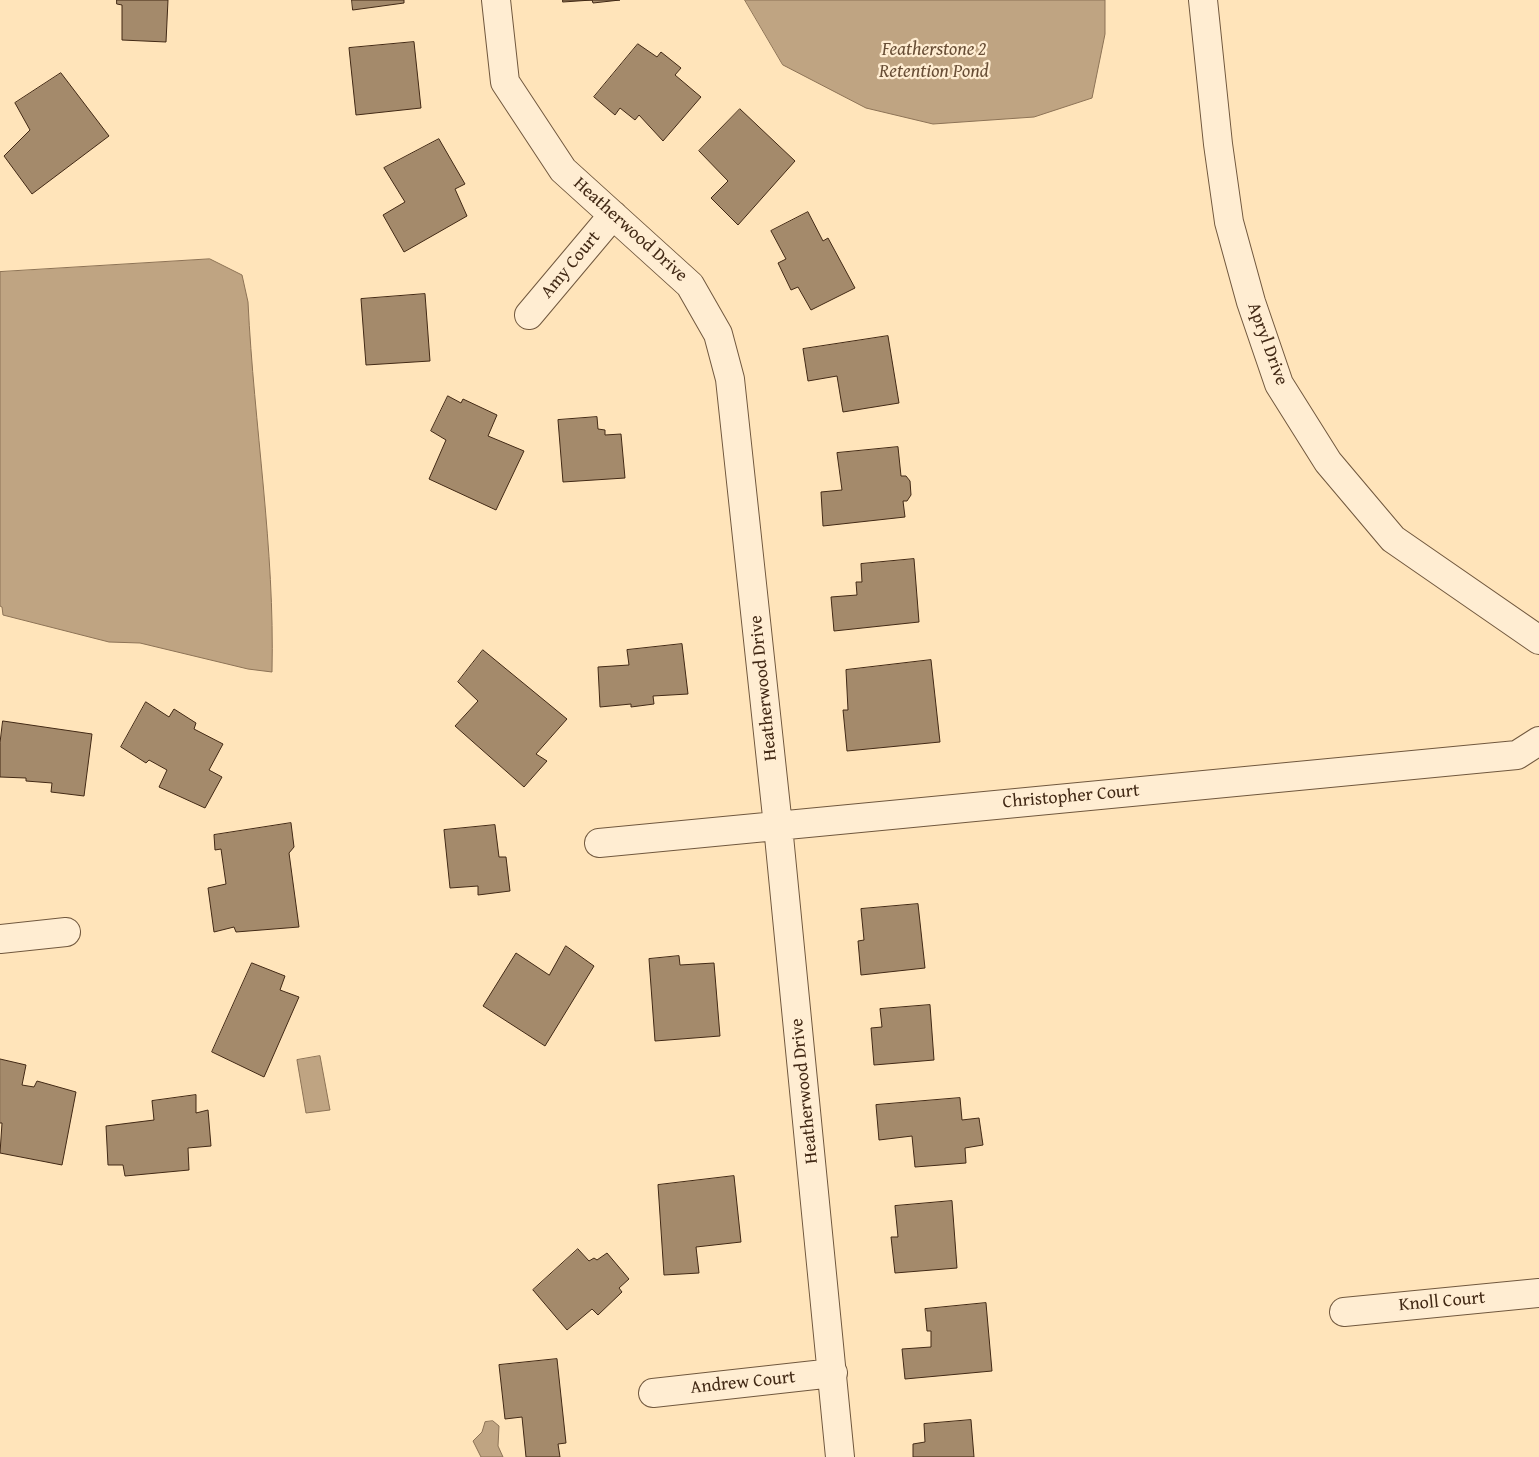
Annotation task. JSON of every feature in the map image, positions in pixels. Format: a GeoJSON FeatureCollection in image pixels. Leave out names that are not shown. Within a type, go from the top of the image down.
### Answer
{"type":"FeatureCollection","features":[{"type":"Feature","properties":{"kind":"street","name":"Heatherwood Drive"},"geometry":{"type":"LineString","coordinates":[[496,0],[505,82],[564,170],[690,285],[718,334],[730,379],[778,826],[840,1457]]}},
{"type":"Feature","properties":{"kind":"street","name":"Apryl Drive"},"geometry":{"type":"LineString","coordinates":[[1203,0],[1218,144],[1229,222],[1251,302],[1279,384],[1328,462],[1393,539],[1539,640]]}},
{"type":"Feature","properties":{"kind":"street","name":"Amy Court"},"geometry":{"type":"LineString","coordinates":[[529,315],[613,215]]}},
{"type":"Feature","properties":{"kind":"street","name":"Christopher Court"},"geometry":{"type":"LineString","coordinates":[[599,843],[1517,755],[1539,741]]}},
{"type":"Feature","properties":{"kind":"street"},"geometry":{"type":"LineString","coordinates":[[0,939],[66,932]]}},
{"type":"Feature","properties":{"kind":"street","name":"Knoll Court"},"geometry":{"type":"LineString","coordinates":[[1344,1312],[1539,1293]]}},
{"type":"Feature","properties":{"kind":"street","name":"Andrew Court"},"geometry":{"type":"LineString","coordinates":[[653,1393],[833,1373]]}},
{"type":"Feature","properties":{"kind":"water","name":"Featherstone 2 Retention Pond"},"geometry":{"type":"Polygon","coordinates":[[[745,0],[1105,0],[1105,34],[1092,98],[1034,117],[933,124],[866,108],[783,65],[745,0]]]}},
{"type":"Feature","properties":{"kind":"water"},"geometry":{"type":"Polygon","coordinates":[[[210,259],[242,275],[248,302],[270,579],[272,672],[248,669],[140,643],[109,642],[3,615],[2,607],[0,606],[0,272],[210,259]]]}},
{"type":"Feature","properties":{"kind":"water"},"geometry":{"type":"Polygon","coordinates":[[[320,1056],[330,1110],[306,1113],[297,1060],[320,1056]]]}},
{"type":"Feature","properties":{"kind":"water"},"geometry":{"type":"Polygon","coordinates":[[[493,1421],[499,1426],[498,1446],[503,1457],[481,1457],[473,1441],[482,1432],[485,1422],[493,1421]]]}},
{"type":"Feature","properties":{"kind":"building"},"geometry":{"type":"Polygon","coordinates":[[[117,0],[168,0],[166,42],[122,40],[122,5],[117,4],[117,0]]]}},
{"type":"Feature","properties":{"kind":"building"},"geometry":{"type":"Polygon","coordinates":[[[352,0],[404,0],[404,3],[353,10],[352,0]]]}},
{"type":"Feature","properties":{"kind":"building"},"geometry":{"type":"Polygon","coordinates":[[[563,0],[592,0],[563,2],[563,0]]]}},
{"type":"Feature","properties":{"kind":"building"},"geometry":{"type":"Polygon","coordinates":[[[592,0],[620,0],[593,3],[592,0]]]}},
{"type":"Feature","properties":{"kind":"building"},"geometry":{"type":"Polygon","coordinates":[[[414,42],[421,108],[356,115],[349,48],[414,42]]]}},
{"type":"Feature","properties":{"kind":"building"},"geometry":{"type":"Polygon","coordinates":[[[638,44],[657,57],[661,52],[681,68],[675,75],[701,97],[663,141],[639,115],[635,120],[620,108],[615,115],[594,97],[638,44]]]}},
{"type":"Feature","properties":{"kind":"building"},"geometry":{"type":"Polygon","coordinates":[[[61,73],[109,136],[32,194],[4,156],[30,130],[15,103],[61,73]]]}},
{"type":"Feature","properties":{"kind":"building"},"geometry":{"type":"Polygon","coordinates":[[[740,109],[795,161],[738,225],[711,198],[728,181],[699,151],[740,109]]]}},
{"type":"Feature","properties":{"kind":"building"},"geometry":{"type":"Polygon","coordinates":[[[439,139],[465,184],[455,189],[467,216],[404,252],[383,215],[405,202],[384,168],[439,139]]]}},
{"type":"Feature","properties":{"kind":"building"},"geometry":{"type":"Polygon","coordinates":[[[808,212],[823,241],[828,238],[855,288],[811,310],[798,287],[791,290],[778,263],[786,259],[771,231],[808,212]]]}},
{"type":"Feature","properties":{"kind":"building"},"geometry":{"type":"Polygon","coordinates":[[[425,294],[430,361],[366,365],[361,299],[425,294]]]}},
{"type":"Feature","properties":{"kind":"building"},"geometry":{"type":"Polygon","coordinates":[[[888,336],[899,403],[843,412],[837,376],[808,381],[803,349],[888,336]]]}},
{"type":"Feature","properties":{"kind":"building"},"geometry":{"type":"Polygon","coordinates":[[[448,396],[461,403],[463,399],[497,415],[488,436],[524,451],[496,510],[429,479],[446,440],[431,431],[448,396]]]}},
{"type":"Feature","properties":{"kind":"building"},"geometry":{"type":"Polygon","coordinates":[[[597,417],[598,429],[605,430],[605,435],[621,434],[625,478],[563,482],[558,420],[597,417]]]}},
{"type":"Feature","properties":{"kind":"building"},"geometry":{"type":"Polygon","coordinates":[[[898,447],[901,476],[906,476],[910,481],[911,495],[907,501],[903,501],[905,517],[823,526],[821,492],[842,490],[837,453],[898,447]]]}},
{"type":"Feature","properties":{"kind":"building"},"geometry":{"type":"Polygon","coordinates":[[[914,559],[919,622],[834,631],[831,597],[857,595],[856,582],[862,582],[861,564],[914,559]]]}},
{"type":"Feature","properties":{"kind":"building"},"geometry":{"type":"Polygon","coordinates":[[[682,644],[688,694],[653,696],[654,704],[631,707],[631,704],[600,707],[598,667],[629,665],[627,650],[682,644]]]}},
{"type":"Feature","properties":{"kind":"building"},"geometry":{"type":"Polygon","coordinates":[[[483,650],[567,719],[536,754],[547,761],[524,787],[455,726],[478,701],[458,682],[483,650]]]}},
{"type":"Feature","properties":{"kind":"building"},"geometry":{"type":"Polygon","coordinates":[[[931,660],[940,742],[847,751],[843,710],[848,710],[846,670],[931,660]]]}},
{"type":"Feature","properties":{"kind":"building"},"geometry":{"type":"Polygon","coordinates":[[[146,702],[169,717],[174,709],[196,723],[194,729],[223,744],[209,770],[222,777],[205,808],[159,787],[167,770],[149,760],[146,763],[121,747],[146,702]]]}},
{"type":"Feature","properties":{"kind":"building"},"geometry":{"type":"Polygon","coordinates":[[[3,721],[92,734],[84,796],[51,792],[52,783],[26,781],[26,778],[0,777],[0,743],[3,721]]]}},
{"type":"Feature","properties":{"kind":"building"},"geometry":{"type":"Polygon","coordinates":[[[291,823],[294,847],[289,853],[299,927],[236,932],[234,927],[214,932],[208,888],[226,884],[221,849],[215,850],[214,835],[291,823]]]}},
{"type":"Feature","properties":{"kind":"building"},"geometry":{"type":"Polygon","coordinates":[[[495,825],[499,857],[506,857],[510,891],[478,895],[478,886],[450,888],[444,830],[495,825]]]}},
{"type":"Feature","properties":{"kind":"building"},"geometry":{"type":"Polygon","coordinates":[[[918,904],[925,968],[861,975],[858,941],[864,940],[861,909],[918,904]]]}},
{"type":"Feature","properties":{"kind":"building"},"geometry":{"type":"Polygon","coordinates":[[[566,946],[594,966],[545,1046],[483,1006],[516,953],[549,975],[566,946]]]}},
{"type":"Feature","properties":{"kind":"building"},"geometry":{"type":"Polygon","coordinates":[[[679,956],[680,965],[714,963],[720,1036],[655,1041],[649,959],[679,956]]]}},
{"type":"Feature","properties":{"kind":"building"},"geometry":{"type":"Polygon","coordinates":[[[252,963],[285,976],[280,990],[299,997],[264,1077],[212,1052],[252,963]]]}},
{"type":"Feature","properties":{"kind":"building"},"geometry":{"type":"Polygon","coordinates":[[[930,1005],[934,1060],[874,1065],[871,1028],[882,1027],[880,1009],[930,1005]]]}},
{"type":"Feature","properties":{"kind":"building"},"geometry":{"type":"Polygon","coordinates":[[[0,1059],[26,1065],[22,1085],[34,1087],[37,1081],[76,1092],[62,1165],[0,1153],[2,1123],[0,1123],[0,1059]]]}},
{"type":"Feature","properties":{"kind":"building"},"geometry":{"type":"Polygon","coordinates":[[[196,1095],[196,1113],[208,1110],[211,1146],[188,1148],[189,1170],[125,1176],[123,1165],[108,1165],[106,1126],[154,1120],[152,1101],[196,1095]]]}},
{"type":"Feature","properties":{"kind":"building"},"geometry":{"type":"Polygon","coordinates":[[[960,1098],[962,1120],[979,1118],[983,1145],[965,1148],[966,1163],[915,1167],[912,1136],[879,1140],[876,1105],[960,1098]]]}},
{"type":"Feature","properties":{"kind":"building"},"geometry":{"type":"Polygon","coordinates":[[[734,1176],[741,1242],[696,1247],[699,1273],[664,1275],[658,1185],[734,1176]]]}},
{"type":"Feature","properties":{"kind":"building"},"geometry":{"type":"Polygon","coordinates":[[[952,1201],[957,1268],[895,1273],[891,1237],[898,1237],[895,1206],[952,1201]]]}},
{"type":"Feature","properties":{"kind":"building"},"geometry":{"type":"Polygon","coordinates":[[[578,1249],[589,1261],[594,1258],[597,1260],[607,1253],[629,1279],[619,1288],[622,1292],[598,1315],[592,1309],[567,1330],[533,1290],[578,1249]]]}},
{"type":"Feature","properties":{"kind":"building"},"geometry":{"type":"Polygon","coordinates":[[[986,1303],[992,1371],[905,1379],[902,1349],[931,1347],[931,1331],[927,1331],[925,1309],[986,1303]]]}},
{"type":"Feature","properties":{"kind":"building"},"geometry":{"type":"Polygon","coordinates":[[[557,1359],[566,1443],[558,1444],[560,1457],[526,1457],[522,1417],[505,1419],[499,1365],[557,1359]]]}},
{"type":"Feature","properties":{"kind":"building"},"geometry":{"type":"Polygon","coordinates":[[[971,1420],[974,1457],[913,1457],[913,1444],[925,1442],[924,1424],[971,1420]]]}}]}
